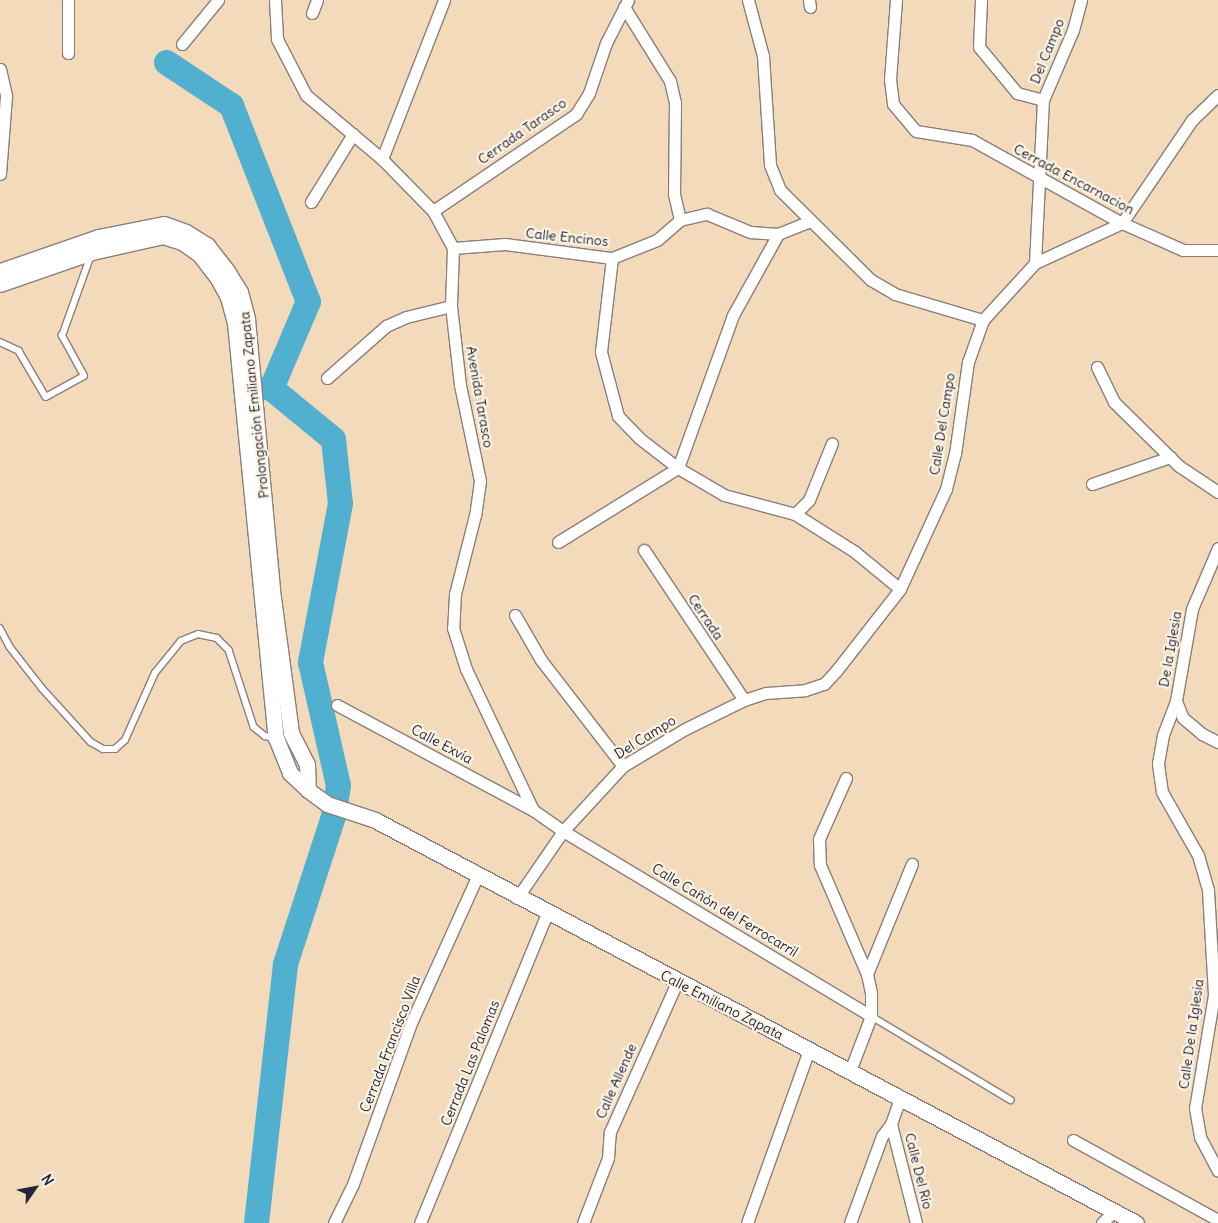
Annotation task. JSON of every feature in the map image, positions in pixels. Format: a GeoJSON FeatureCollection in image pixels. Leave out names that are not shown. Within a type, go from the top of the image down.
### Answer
{"type":"FeatureCollection","features":[{"type":"Feature","properties":{"kind":"main road","name":"Prolongación Emiliano Zapata"},"geometry":{"type":"LineString","coordinates":[[0,271],[98,237],[164,224],[186,232],[207,245],[240,292],[246,319],[272,590],[291,733]]}},
{"type":"Feature","properties":{"kind":"main road","name":"Prolongación Emiliano Zapata"},"geometry":{"type":"LineString","coordinates":[[0,284],[92,252],[140,239],[163,236],[199,254],[228,297],[235,323],[276,738]]}},
{"type":"Feature","properties":{"kind":"main road"},"geometry":{"type":"LineString","coordinates":[[291,733],[307,764],[308,790]]}},
{"type":"Feature","properties":{"kind":"main road","name":"Calle Emiliano Zapata"},"geometry":{"type":"LineString","coordinates":[[276,738],[290,773],[327,804],[354,812],[1136,1223]]}},
{"type":"Feature","properties":{"kind":"street"},"geometry":{"type":"LineString","coordinates":[[68,0],[68,53]]}},
{"type":"Feature","properties":{"kind":"street"},"geometry":{"type":"LineString","coordinates":[[182,44],[218,0]]}},
{"type":"Feature","properties":{"kind":"street"},"geometry":{"type":"LineString","coordinates":[[275,0],[277,39],[306,95],[382,159],[433,211],[453,248]]}},
{"type":"Feature","properties":{"kind":"street"},"geometry":{"type":"LineString","coordinates":[[312,13],[317,0]]}},
{"type":"Feature","properties":{"kind":"street"},"geometry":{"type":"LineString","coordinates":[[748,0],[763,56],[770,165],[780,190],[871,280],[895,294],[983,320]]}},
{"type":"Feature","properties":{"kind":"street","name":"Cerrada Encarnacion"},"geometry":{"type":"LineString","coordinates":[[896,0],[890,79],[893,104],[916,131],[972,140],[1041,180],[1122,223],[1183,250],[1218,250]]}},
{"type":"Feature","properties":{"kind":"street"},"geometry":{"type":"LineString","coordinates":[[982,0],[979,47],[1017,93],[1043,100]]}},
{"type":"Feature","properties":{"kind":"street","name":"Del Campo"},"geometry":{"type":"LineString","coordinates":[[1035,263],[1041,180],[1043,100],[1074,30],[1081,0]]}},
{"type":"Feature","properties":{"kind":"street"},"geometry":{"type":"LineString","coordinates":[[382,159],[441,1]]}},
{"type":"Feature","properties":{"kind":"street"},"geometry":{"type":"LineString","coordinates":[[626,4],[672,88],[675,102],[674,194],[680,220]]}},
{"type":"Feature","properties":{"kind":"street","name":"Cerrada Tarasco"},"geometry":{"type":"LineString","coordinates":[[433,211],[576,114],[589,93],[606,43],[626,4]]}},
{"type":"Feature","properties":{"kind":"street"},"geometry":{"type":"LineString","coordinates":[[0,69],[6,96],[0,174]]}},
{"type":"Feature","properties":{"kind":"street"},"geometry":{"type":"LineString","coordinates":[[1035,263],[1122,223],[1192,120],[1218,95]]}},
{"type":"Feature","properties":{"kind":"street"},"geometry":{"type":"LineString","coordinates":[[311,202],[353,134]]}},
{"type":"Feature","properties":{"kind":"street","name":"Calle Encinos"},"geometry":{"type":"LineString","coordinates":[[453,248],[505,244],[612,258],[657,240],[680,220],[707,214],[750,232],[778,234],[810,221]]}},
{"type":"Feature","properties":{"kind":"street"},"geometry":{"type":"LineString","coordinates":[[558,542],[678,468],[733,315],[778,234]]}},
{"type":"Feature","properties":{"kind":"street","name":"Avenida Tarasco"},"geometry":{"type":"LineString","coordinates":[[453,248],[451,306],[460,385],[480,481],[475,515],[455,594],[453,628],[466,669],[533,810],[563,831]]}},
{"type":"Feature","properties":{"kind":"street"},"geometry":{"type":"LineString","coordinates":[[612,258],[601,352],[618,416],[639,438],[678,468],[724,495],[795,514],[855,552],[900,589]]}},
{"type":"Feature","properties":{"kind":"street","name":"Calle Del Campo"},"geometry":{"type":"LineString","coordinates":[[836,671],[900,589],[946,490],[955,454],[968,362],[983,320],[1035,263]]}},
{"type":"Feature","properties":{"kind":"street"},"geometry":{"type":"LineString","coordinates":[[327,378],[386,326],[406,317],[451,306]]}},
{"type":"Feature","properties":{"kind":"street"},"geometry":{"type":"LineString","coordinates":[[1097,367],[1114,402],[1170,457],[1218,492]]}},
{"type":"Feature","properties":{"kind":"street"},"geometry":{"type":"LineString","coordinates":[[795,514],[808,500],[832,443]]}},
{"type":"Feature","properties":{"kind":"street"},"geometry":{"type":"LineString","coordinates":[[1092,484],[1170,457]]}},
{"type":"Feature","properties":{"kind":"street","name":"De la Iglesia"},"geometry":{"type":"LineString","coordinates":[[1176,701],[1192,609],[1218,548]]}},
{"type":"Feature","properties":{"kind":"street","name":"Cerrada"},"geometry":{"type":"LineString","coordinates":[[644,550],[744,700]]}},
{"type":"Feature","properties":{"kind":"street"},"geometry":{"type":"LineString","coordinates":[[516,615],[541,660],[623,766]]}},
{"type":"Feature","properties":{"kind":"street","name":"Del Campo"},"geometry":{"type":"LineString","coordinates":[[517,898],[563,831],[623,766],[685,729],[744,700],[766,693],[805,690],[824,684],[836,671]]}},
{"type":"Feature","properties":{"kind":"street"},"geometry":{"type":"LineString","coordinates":[[1176,701],[1183,718],[1202,734],[1218,742]]}},
{"type":"Feature","properties":{"kind":"street","name":"Calle De la Iglesia"},"geometry":{"type":"LineString","coordinates":[[1176,701],[1163,734],[1158,764],[1162,792],[1198,855],[1208,890],[1216,996],[1204,1072],[1195,1108],[1200,1137],[1218,1171]]}},
{"type":"Feature","properties":{"kind":"street","name":"Calle Exvía"},"geometry":{"type":"LineString","coordinates":[[337,705],[533,810]]}},
{"type":"Feature","properties":{"kind":"street"},"geometry":{"type":"LineString","coordinates":[[846,778],[819,840],[820,865],[867,974],[872,993],[871,1016],[850,1071]]}},
{"type":"Feature","properties":{"kind":"street","name":"Calle Cañón del Ferrocarril"},"geometry":{"type":"LineString","coordinates":[[563,831],[871,1016]]}},
{"type":"Feature","properties":{"kind":"street"},"geometry":{"type":"LineString","coordinates":[[867,974],[912,864]]}},
{"type":"Feature","properties":{"kind":"street","name":"Cerrada Francisco Villa"},"geometry":{"type":"LineString","coordinates":[[334,1223],[353,1184],[411,1023],[477,877]]}},
{"type":"Feature","properties":{"kind":"street","name":"Cerrada Las Palomas"},"geometry":{"type":"LineString","coordinates":[[420,1223],[547,914]]}},
{"type":"Feature","properties":{"kind":"street","name":"Calle Allende"},"geometry":{"type":"LineString","coordinates":[[583,1223],[608,1158],[610,1132],[677,982]]}},
{"type":"Feature","properties":{"kind":"street"},"geometry":{"type":"LineString","coordinates":[[747,1223],[809,1050]]}},
{"type":"Feature","properties":{"kind":"street","name":"Calle Del Río"},"geometry":{"type":"LineString","coordinates":[[900,1098],[891,1124],[916,1223]]}},
{"type":"Feature","properties":{"kind":"street"},"geometry":{"type":"LineString","coordinates":[[850,1223],[882,1136],[891,1124]]}},
{"type":"Feature","properties":{"kind":"street"},"geometry":{"type":"LineString","coordinates":[[1074,1140],[1218,1220]]}},
{"type":"Feature","properties":{"kind":"street"},"geometry":{"type":"LineString","coordinates":[[1102,1223],[1113,1212]]}},
{"type":"Feature","properties":{"kind":"lane"},"geometry":{"type":"LineString","coordinates":[[0,342],[19,351],[46,397],[84,376],[62,336],[98,237]]}},
{"type":"Feature","properties":{"kind":"lane"},"geometry":{"type":"LineString","coordinates":[[0,628],[36,682],[91,742],[102,749],[115,749],[126,740],[155,672],[181,641],[198,634],[217,638],[229,650],[254,727],[265,736],[276,738],[291,733]]}},
{"type":"Feature","properties":{"kind":"lane"},"geometry":{"type":"LineString","coordinates":[[871,1016],[1011,1100]]}},
{"type":"Feature","properties":{"kind":"waterway"},"geometry":{"type":"LineString","coordinates":[[166,62],[231,105],[308,301],[271,388],[333,439],[340,503],[310,662],[338,785],[333,816],[285,964],[256,1223]]}}]}
